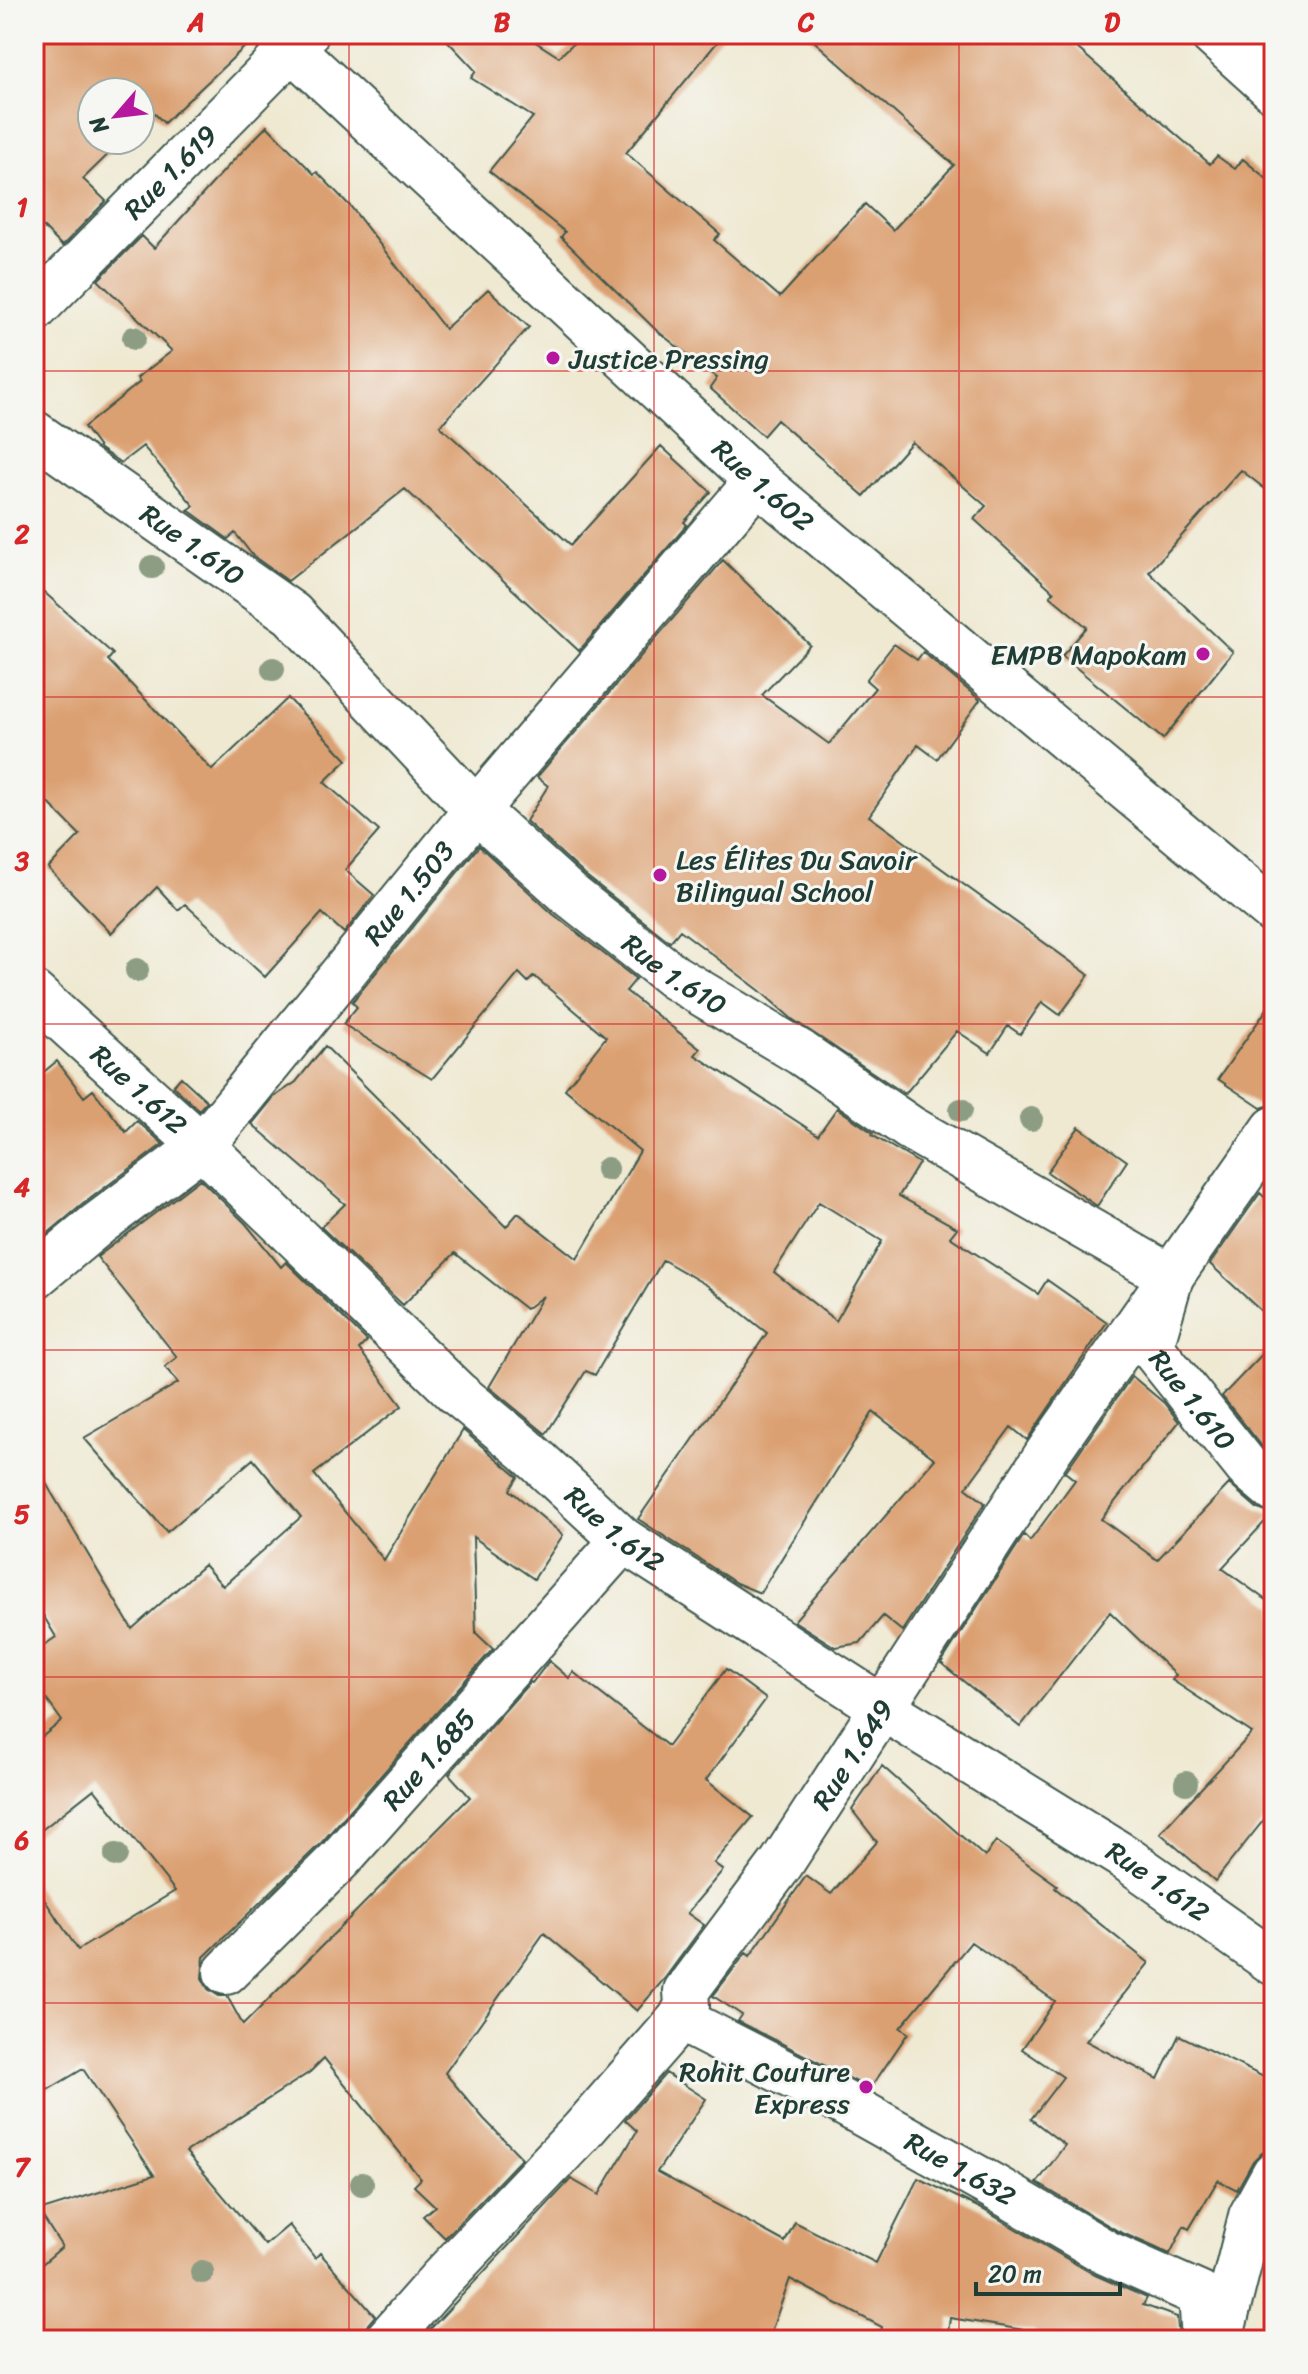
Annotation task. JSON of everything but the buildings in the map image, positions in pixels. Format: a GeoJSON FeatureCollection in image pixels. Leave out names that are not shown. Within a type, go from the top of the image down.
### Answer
{"type":"FeatureCollection","features":[{"type":"Feature","properties":{"kind":"street"},"geometry":{"type":"LineString","coordinates":[[1212,34],[1274,90]]}},
{"type":"Feature","properties":{"kind":"street","name":"Rue 1.619"},"geometry":{"type":"LineString","coordinates":[[34,310],[291,39]]}},
{"type":"Feature","properties":{"kind":"street","name":"Rue 1.602"},"geometry":{"type":"LineString","coordinates":[[291,39],[757,481],[1274,912]]}},
{"type":"Feature","properties":{"kind":"street","name":"Rue 1.610"},"geometry":{"type":"LineString","coordinates":[[34,433],[292,614],[476,810],[569,894],[674,977],[801,1053],[910,1128],[1171,1277],[1151,1347],[1247,1467],[1274,1490]]}},
{"type":"Feature","properties":{"kind":"street","name":"Rue 1.503"},"geometry":{"type":"LineString","coordinates":[[34,1277],[98,1224],[202,1146],[476,810],[757,481]]}},
{"type":"Feature","properties":{"kind":"street","name":"Rue 1.612"},"geometry":{"type":"LineString","coordinates":[[34,994],[202,1146],[457,1393],[525,1449],[623,1540],[883,1708],[1124,1857],[1274,1963]]}},
{"type":"Feature","properties":{"kind":"street","name":"Rue 1.649"},"geometry":{"type":"LineString","coordinates":[[387,2340],[582,2131],[680,2019],[687,2006],[686,1991],[781,1864],[1049,1451],[1274,1129]]}},
{"type":"Feature","properties":{"kind":"street","name":"Rue 1.685"},"geometry":{"type":"LineString","coordinates":[[226,1972],[340,1859],[623,1540]]}},
{"type":"Feature","properties":{"kind":"street","name":"Rue 1.632"},"geometry":{"type":"LineString","coordinates":[[680,2019],[840,2101],[1107,2253],[1201,2295],[1204,2340]]}},
{"type":"Feature","properties":{"kind":"street"},"geometry":{"type":"LineString","coordinates":[[1220,2340],[1251,2216],[1274,2174]]}},
{"type":"Feature","properties":{"kind":"place","name":"Justice Pressing"},"geometry":{"type":"Point","coordinates":[553,358]}},
{"type":"Feature","properties":{"kind":"place","name":"EMPB Mapokam"},"geometry":{"type":"Point","coordinates":[1203,654]}},
{"type":"Feature","properties":{"kind":"place","name":"Les Élites Du Savoir Bilingual School"},"geometry":{"type":"Point","coordinates":[660,875]}},
{"type":"Feature","properties":{"kind":"place","name":"Rohit Couture Express"},"geometry":{"type":"Point","coordinates":[866,2087]}}]}
